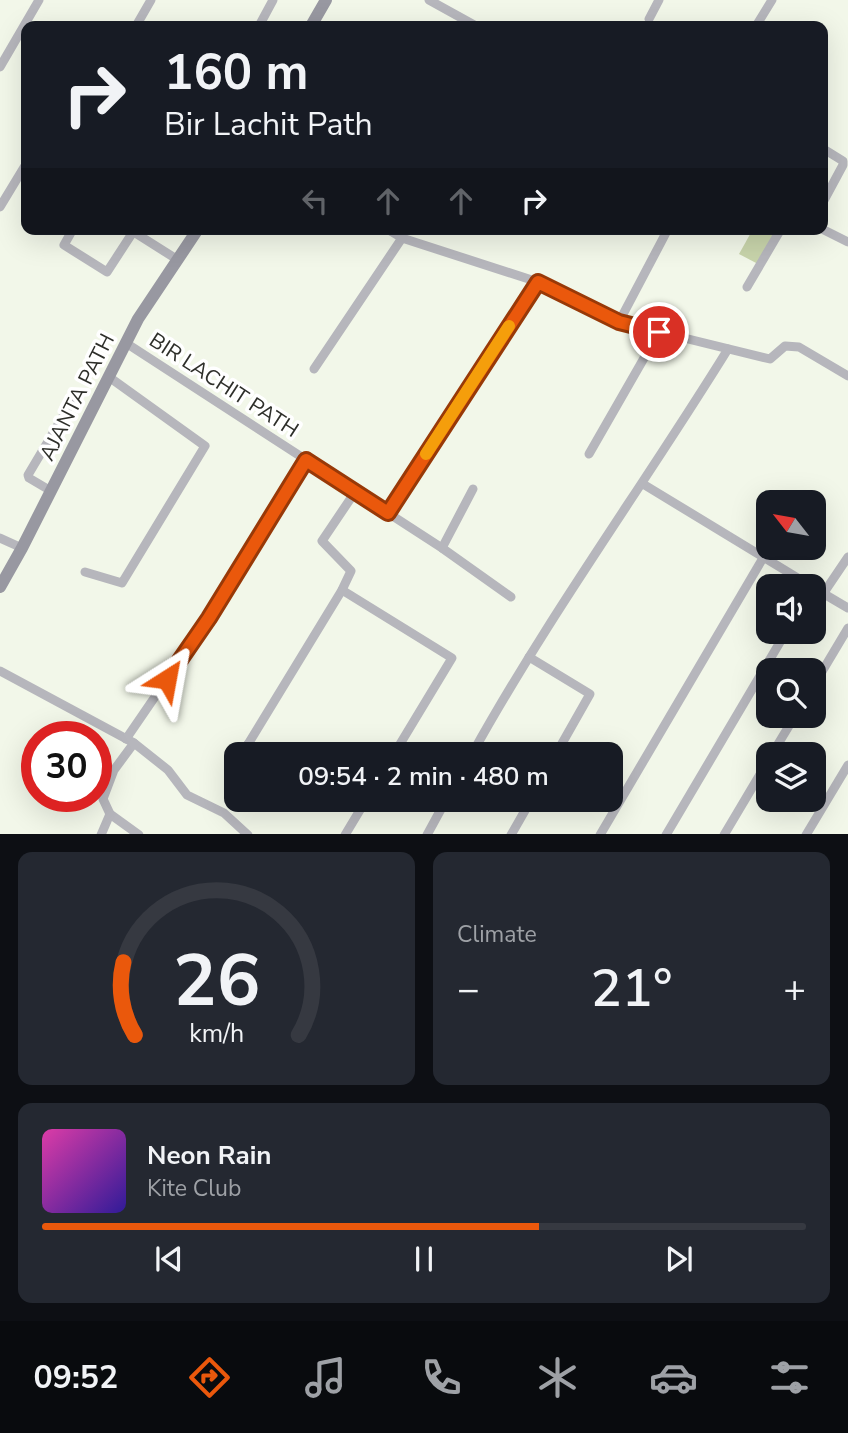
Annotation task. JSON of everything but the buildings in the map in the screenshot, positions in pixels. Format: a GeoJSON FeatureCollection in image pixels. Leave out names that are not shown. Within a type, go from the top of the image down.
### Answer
{"type":"FeatureCollection","features":[{"type":"Feature","properties":{"kind":"street"},"geometry":{"type":"LineString","coordinates":[[27,21],[39,0]]}},
{"type":"Feature","properties":{"kind":"street"},"geometry":{"type":"LineString","coordinates":[[139,21],[151,0]]}},
{"type":"Feature","properties":{"kind":"street"},"geometry":{"type":"LineString","coordinates":[[262,21],[273,0]]}},
{"type":"Feature","properties":{"kind":"street"},"geometry":{"type":"LineString","coordinates":[[314,21],[326,0]]}},
{"type":"Feature","properties":{"kind":"street"},"geometry":{"type":"LineString","coordinates":[[429,0],[467,21]]}},
{"type":"Feature","properties":{"kind":"street"},"geometry":{"type":"LineString","coordinates":[[649,19],[659,0]]}},
{"type":"Feature","properties":{"kind":"street"},"geometry":{"type":"LineString","coordinates":[[759,21],[772,0]]}},
{"type":"Feature","properties":{"kind":"street"},"geometry":{"type":"LineString","coordinates":[[0,67],[21,31]]}},
{"type":"Feature","properties":{"kind":"street"},"geometry":{"type":"LineString","coordinates":[[828,152],[843,161],[843,165],[828,193]]}},
{"type":"Feature","properties":{"kind":"street"},"geometry":{"type":"LineString","coordinates":[[0,207],[21,172]]}},
{"type":"Feature","properties":{"kind":"street"},"geometry":{"type":"LineString","coordinates":[[828,232],[848,242]]}},
{"type":"Feature","properties":{"kind":"street"},"geometry":{"type":"LineString","coordinates":[[70,235],[64,245],[107,272],[129,235]]}},
{"type":"Feature","properties":{"kind":"street"},"geometry":{"type":"LineString","coordinates":[[137,235],[178,260]]}},
{"type":"Feature","properties":{"kind":"street","name":"AJANTA PATH"},"geometry":{"type":"LineString","coordinates":[[0,587],[138,319],[194,235]]}},
{"type":"Feature","properties":{"kind":"street"},"geometry":{"type":"LineString","coordinates":[[397,235],[538,282],[619,322],[770,359],[785,346],[799,347],[848,376]]}},
{"type":"Feature","properties":{"kind":"street"},"geometry":{"type":"LineString","coordinates":[[619,322],[665,235]]}},
{"type":"Feature","properties":{"kind":"street"},"geometry":{"type":"LineString","coordinates":[[747,288],[778,235]]}},
{"type":"Feature","properties":{"kind":"street"},"geometry":{"type":"LineString","coordinates":[[314,369],[402,238]]}},
{"type":"Feature","properties":{"kind":"street"},"geometry":{"type":"LineString","coordinates":[[388,513],[538,282]]}},
{"type":"Feature","properties":{"kind":"street"},"geometry":{"type":"LineString","coordinates":[[589,454],[659,332]]}},
{"type":"Feature","properties":{"kind":"street","name":"BIR LACHIT PATH"},"geometry":{"type":"LineString","coordinates":[[126,343],[442,548],[511,597]]}},
{"type":"Feature","properties":{"kind":"street"},"geometry":{"type":"LineString","coordinates":[[479,742],[575,583],[643,484],[727,349]]}},
{"type":"Feature","properties":{"kind":"street"},"geometry":{"type":"LineString","coordinates":[[85,572],[122,583],[205,446],[109,377]]}},
{"type":"Feature","properties":{"kind":"street"},"geometry":{"type":"LineString","coordinates":[[51,491],[28,475],[75,396]]}},
{"type":"Feature","properties":{"kind":"street"},"geometry":{"type":"LineString","coordinates":[[138,834],[110,814],[103,799],[114,770],[306,460]]}},
{"type":"Feature","properties":{"kind":"street"},"geometry":{"type":"LineString","coordinates":[[643,484],[756,554]]}},
{"type":"Feature","properties":{"kind":"street"},"geometry":{"type":"LineString","coordinates":[[442,548],[473,489]]}},
{"type":"Feature","properties":{"kind":"street"},"geometry":{"type":"LineString","coordinates":[[249,742],[351,571],[322,541],[355,492]]}},
{"type":"Feature","properties":{"kind":"street"},"geometry":{"type":"LineString","coordinates":[[0,538],[22,548]]}},
{"type":"Feature","properties":{"kind":"street"},"geometry":{"type":"LineString","coordinates":[[826,590],[848,557]]}},
{"type":"Feature","properties":{"kind":"street"},"geometry":{"type":"LineString","coordinates":[[601,834],[762,560]]}},
{"type":"Feature","properties":{"kind":"street"},"geometry":{"type":"LineString","coordinates":[[766,560],[790,574]]}},
{"type":"Feature","properties":{"kind":"street"},"geometry":{"type":"LineString","coordinates":[[342,590],[452,658],[401,742]]}},
{"type":"Feature","properties":{"kind":"street"},"geometry":{"type":"LineString","coordinates":[[826,596],[848,608]]}},
{"type":"Feature","properties":{"kind":"street"},"geometry":{"type":"LineString","coordinates":[[826,665],[848,628]]}},
{"type":"Feature","properties":{"kind":"street"},"geometry":{"type":"LineString","coordinates":[[667,834],[779,644]]}},
{"type":"Feature","properties":{"kind":"street"},"geometry":{"type":"LineString","coordinates":[[529,657],[590,694],[563,742]]}},
{"type":"Feature","properties":{"kind":"street"},"geometry":{"type":"LineString","coordinates":[[0,671],[130,741],[168,770],[187,795],[224,813],[247,834]]}},
{"type":"Feature","properties":{"kind":"street"},"geometry":{"type":"LineString","coordinates":[[807,834],[848,765]]}},
{"type":"Feature","properties":{"kind":"street"},"geometry":{"type":"LineString","coordinates":[[725,834],[756,781]]}},
{"type":"Feature","properties":{"kind":"street"},"geometry":{"type":"LineString","coordinates":[[346,834],[359,812]]}},
{"type":"Feature","properties":{"kind":"street"},"geometry":{"type":"LineString","coordinates":[[428,834],[439,812]]}},
{"type":"Feature","properties":{"kind":"street"},"geometry":{"type":"LineString","coordinates":[[512,834],[523,812]]}},
{"type":"Feature","properties":{"kind":"street"},"geometry":{"type":"LineString","coordinates":[[101,834],[110,814]]}},
{"type":"Feature","properties":{"kind":"green space"},"geometry":{"type":"Polygon","coordinates":[[[750,235],[775,235],[758,264],[739,254],[750,235]]]}},
{"type":"Feature","properties":{"kind":"slow traffic"},"geometry":{"type":"LineString","coordinates":[[426,454],[509,326]]}},
{"type":"Feature","properties":{"kind":"route"},"geometry":{"type":"LineString","coordinates":[[167,679],[209,618],[306,460],[388,513],[538,282],[619,322],[659,332]]}}]}
